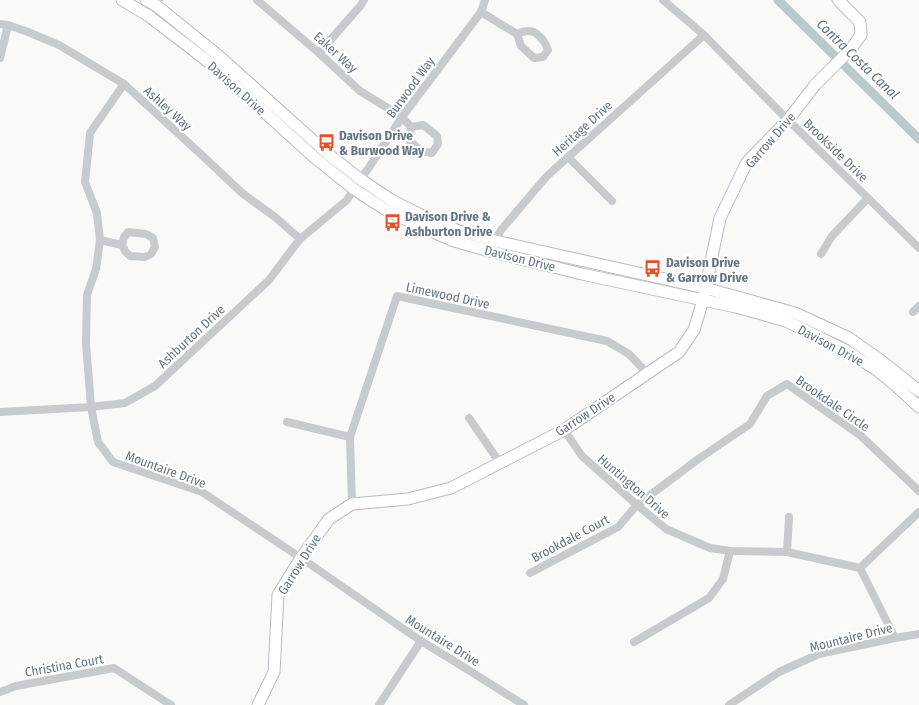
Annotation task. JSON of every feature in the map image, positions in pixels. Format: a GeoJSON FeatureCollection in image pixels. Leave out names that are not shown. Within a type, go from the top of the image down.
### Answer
{"type":"FeatureCollection","features":[{"type":"Feature","properties":{"kind":"main road","name":"Davison Drive"},"geometry":{"type":"LineString","coordinates":[[122,0],[149,16],[215,67],[315,158],[354,189],[386,210],[416,225],[454,240],[705,288],[795,313],[849,338],[883,362],[919,391]]}},
{"type":"Feature","properties":{"kind":"main road","name":"Davison Drive"},"geometry":{"type":"LineString","coordinates":[[146,0],[158,3],[328,154],[360,179],[391,200],[494,247],[582,274],[736,307],[786,321],[848,351],[896,385],[919,407]]}},
{"type":"Feature","properties":{"kind":"main road","name":"Garrow Drive"},"geometry":{"type":"LineString","coordinates":[[258,705],[274,672],[278,595],[301,558],[329,519],[352,504],[408,499],[451,488],[564,430],[679,352],[694,330],[703,300],[720,218],[747,162],[788,120],[826,72],[850,50],[862,35],[860,22],[838,0]]}},
{"type":"Feature","properties":{"kind":"street","name":"Eaker Way"},"geometry":{"type":"LineString","coordinates":[[257,0],[319,53],[360,91],[402,117],[411,128]]}},
{"type":"Feature","properties":{"kind":"street"},"geometry":{"type":"LineString","coordinates":[[319,53],[364,0]]}},
{"type":"Feature","properties":{"kind":"street","name":"Burwood Way"},"geometry":{"type":"LineString","coordinates":[[354,189],[402,117],[481,12],[485,0]]}},
{"type":"Feature","properties":{"kind":"street","name":"Brookside Drive"},"geometry":{"type":"LineString","coordinates":[[663,0],[704,35],[788,120],[919,248]]}},
{"type":"Feature","properties":{"kind":"street"},"geometry":{"type":"LineString","coordinates":[[149,16],[158,3]]}},
{"type":"Feature","properties":{"kind":"street"},"geometry":{"type":"LineString","coordinates":[[481,12],[517,34]]}},
{"type":"Feature","properties":{"kind":"street"},"geometry":{"type":"LineString","coordinates":[[0,58],[4,24]]}},
{"type":"Feature","properties":{"kind":"street","name":"Ashley Way"},"geometry":{"type":"LineString","coordinates":[[4,24],[59,45],[124,84],[242,193],[275,217],[300,239]]}},
{"type":"Feature","properties":{"kind":"street","name":"Heritage Drive"},"geometry":{"type":"LineString","coordinates":[[494,247],[501,230],[547,176],[704,35]]}},
{"type":"Feature","properties":{"kind":"street","name":"Mountaire Drive"},"geometry":{"type":"LineString","coordinates":[[124,84],[90,133],[85,182],[97,213],[100,240],[96,269],[87,295],[86,343],[91,407],[98,442],[113,462],[202,492],[301,558],[420,641],[524,705]]}},
{"type":"Feature","properties":{"kind":"street"},"geometry":{"type":"LineString","coordinates":[[568,157],[612,201]]}},
{"type":"Feature","properties":{"kind":"street","name":"Ashburton Drive"},"geometry":{"type":"LineString","coordinates":[[0,412],[125,404],[154,386],[269,280],[300,239],[347,200],[354,189]]}},
{"type":"Feature","properties":{"kind":"street"},"geometry":{"type":"LineString","coordinates":[[821,254],[832,236],[868,198]]}},
{"type":"Feature","properties":{"kind":"street"},"geometry":{"type":"LineString","coordinates":[[100,240],[122,245]]}},
{"type":"Feature","properties":{"kind":"street","name":"Limewood Drive"},"geometry":{"type":"LineString","coordinates":[[352,504],[350,437],[397,296],[607,341],[629,354],[647,374]]}},
{"type":"Feature","properties":{"kind":"street","name":"Brookdale Circle"},"geometry":{"type":"LineString","coordinates":[[637,505],[750,424],[767,396],[787,384],[861,436],[919,491]]}},
{"type":"Feature","properties":{"kind":"street"},"geometry":{"type":"LineString","coordinates":[[469,418],[500,462]]}},
{"type":"Feature","properties":{"kind":"street"},"geometry":{"type":"LineString","coordinates":[[287,422],[350,437]]}},
{"type":"Feature","properties":{"kind":"street","name":"Huntington Drive"},"geometry":{"type":"LineString","coordinates":[[564,430],[582,456],[666,529],[710,548],[730,551],[787,552],[860,568]]}},
{"type":"Feature","properties":{"kind":"street","name":"Brookdale Court"},"geometry":{"type":"LineString","coordinates":[[530,573],[618,527],[637,505]]}},
{"type":"Feature","properties":{"kind":"street"},"geometry":{"type":"LineString","coordinates":[[895,638],[860,568],[919,512]]}},
{"type":"Feature","properties":{"kind":"street"},"geometry":{"type":"LineString","coordinates":[[787,552],[789,517]]}},
{"type":"Feature","properties":{"kind":"street"},"geometry":{"type":"LineString","coordinates":[[634,642],[709,598],[724,579],[730,551]]}},
{"type":"Feature","properties":{"kind":"street","name":"Mountaire Drive"},"geometry":{"type":"LineString","coordinates":[[729,705],[779,672],[819,654],[919,634]]}},
{"type":"Feature","properties":{"kind":"street"},"geometry":{"type":"LineString","coordinates":[[379,705],[420,641]]}},
{"type":"Feature","properties":{"kind":"street","name":"Christina Court"},"geometry":{"type":"LineString","coordinates":[[0,692],[16,686],[114,668],[171,705]]}},
{"type":"Feature","properties":{"kind":"waterway","name":"Contra Costa Canal"},"geometry":{"type":"LineString","coordinates":[[778,0],[919,139]]}},
{"type":"Feature","properties":{"kind":"place","name":"Davison Drive & Burwood Way"},"geometry":{"type":"Point","coordinates":[326,142]}},
{"type":"Feature","properties":{"kind":"place","name":"Davison Drive & Ashburton Drive"},"geometry":{"type":"Point","coordinates":[392,223]}},
{"type":"Feature","properties":{"kind":"place","name":"Davison Drive & Garrow Drive"},"geometry":{"type":"Point","coordinates":[653,269]}}]}
